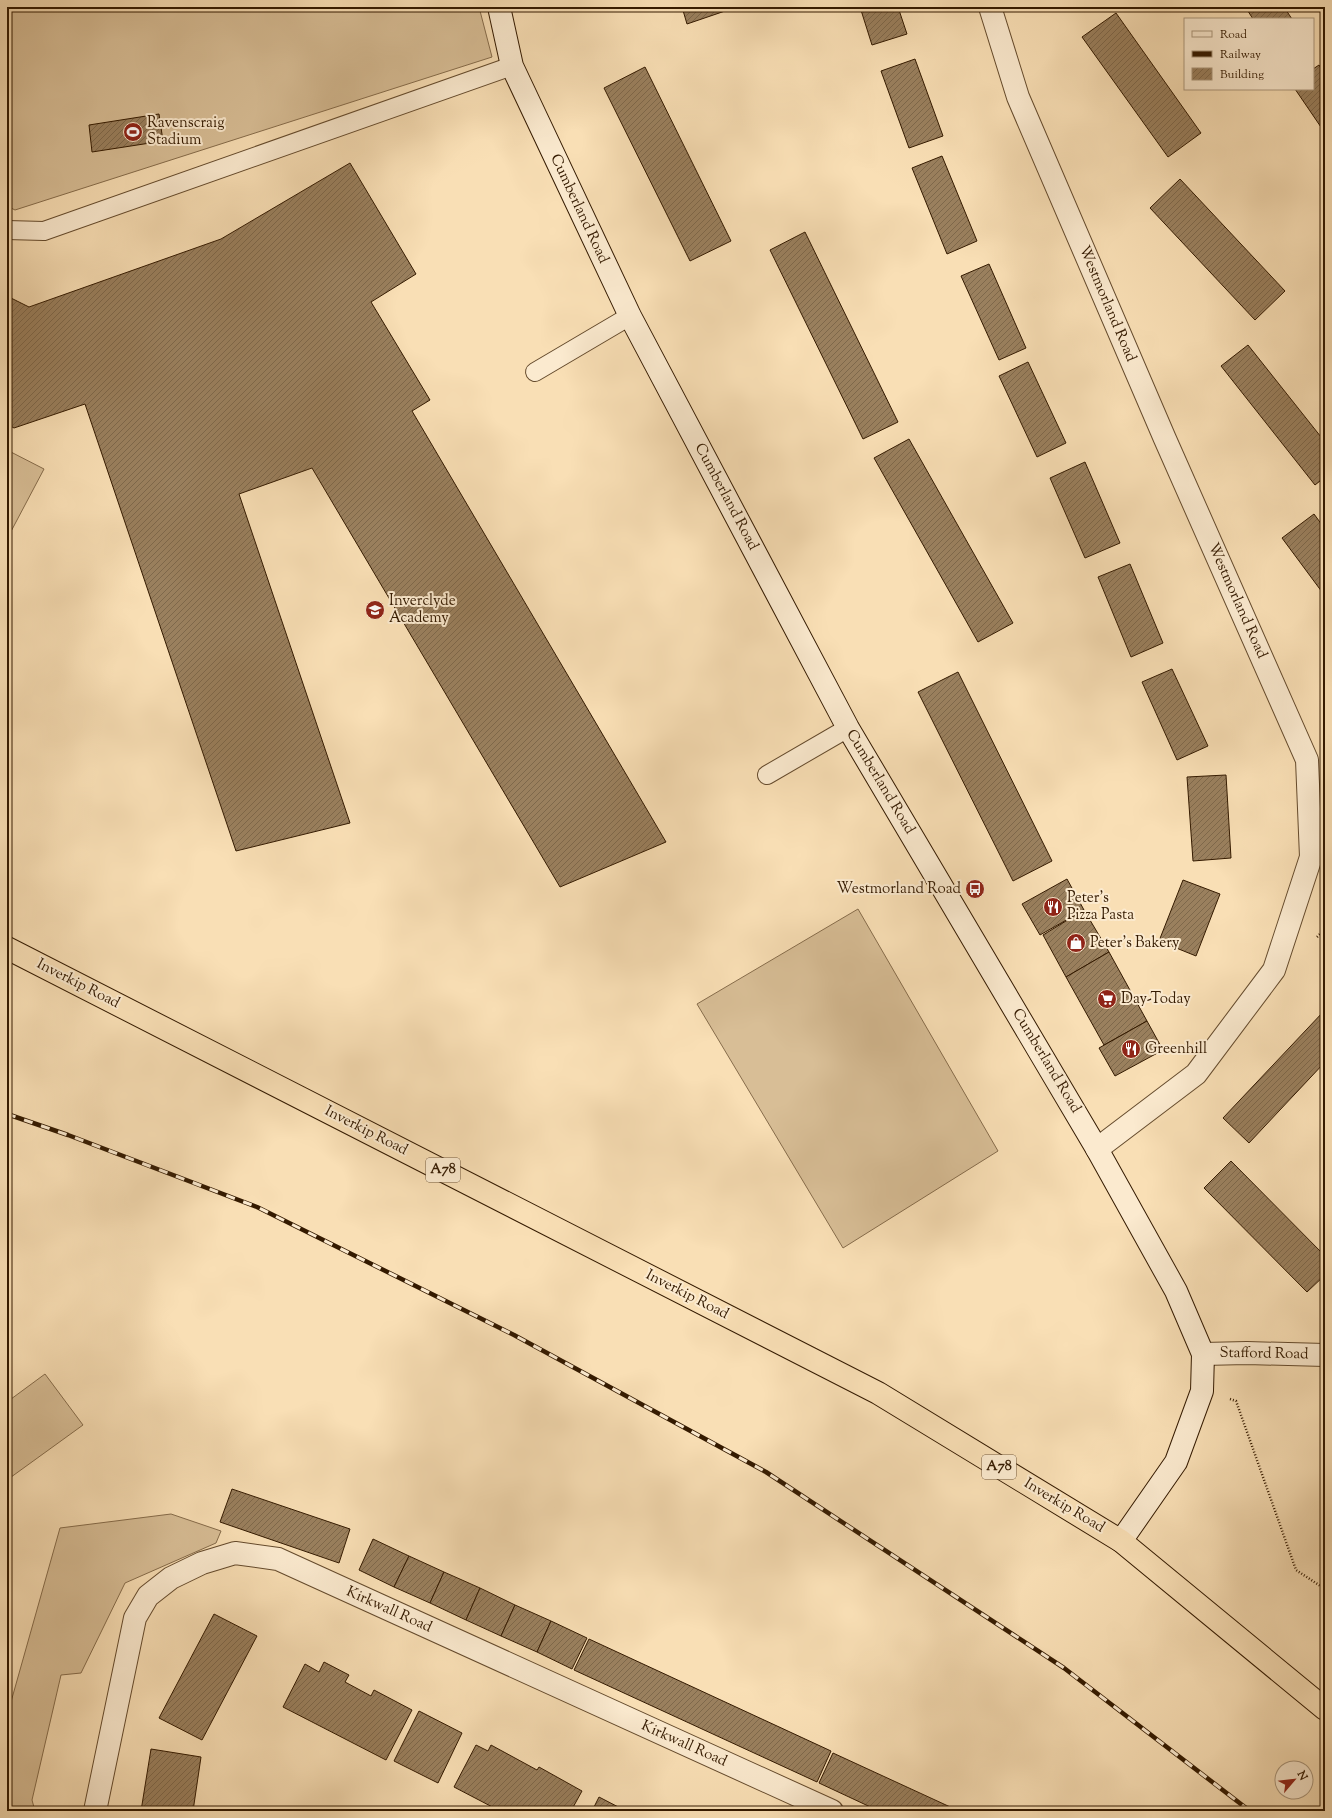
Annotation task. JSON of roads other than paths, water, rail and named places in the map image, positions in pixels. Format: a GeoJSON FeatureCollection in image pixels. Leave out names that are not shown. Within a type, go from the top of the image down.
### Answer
{"type":"FeatureCollection","features":[{"type":"Feature","properties":{"kind":"highway","name":"Inverkip Road"},"geometry":{"type":"LineString","coordinates":[[7,948],[878,1392],[1121,1541],[1325,1709]]}},
{"type":"Feature","properties":{"kind":"street","name":"Cumberland Road"},"geometry":{"type":"LineString","coordinates":[[499,7],[512,66],[630,316],[848,728],[1097,1149],[1176,1291],[1203,1354],[1202,1391],[1176,1462],[1121,1541]]}},
{"type":"Feature","properties":{"kind":"street","name":"Westmorland Road"},"geometry":{"type":"LineString","coordinates":[[990,7],[1018,97],[1165,439],[1307,760],[1311,857],[1274,970],[1196,1074],[1097,1149]]}},
{"type":"Feature","properties":{"kind":"street","name":"Stafford Road"},"geometry":{"type":"LineString","coordinates":[[1203,1354],[1247,1352],[1325,1355]]}},
{"type":"Feature","properties":{"kind":"street","name":"Kirkwall Road"},"geometry":{"type":"LineString","coordinates":[[95,1811],[135,1618],[148,1596],[171,1578],[202,1563],[236,1553],[278,1560],[832,1811]]}},
{"type":"Feature","properties":{"kind":"lane"},"geometry":{"type":"LineString","coordinates":[[7,230],[44,231],[512,66]]}},
{"type":"Feature","properties":{"kind":"lane"},"geometry":{"type":"LineString","coordinates":[[535,372],[630,316]]}},
{"type":"Feature","properties":{"kind":"lane"},"geometry":{"type":"LineString","coordinates":[[767,775],[848,728]]}},
{"type":"Feature","properties":{"kind":"railway"},"geometry":{"type":"LineString","coordinates":[[7,1114],[68,1135],[257,1207],[514,1335],[766,1472],[1064,1668],[1250,1811]]}},
{"type":"Feature","properties":{"kind":"place","name":"Ravenscraig Stadium"},"geometry":{"type":"Point","coordinates":[133,132]}},
{"type":"Feature","properties":{"kind":"place","name":"Inverclyde Academy"},"geometry":{"type":"Point","coordinates":[375,610]}},
{"type":"Feature","properties":{"kind":"place","name":"Westmorland Road"},"geometry":{"type":"Point","coordinates":[975,889]}},
{"type":"Feature","properties":{"kind":"place","name":"Peter's Pizza Pasta"},"geometry":{"type":"Point","coordinates":[1053,907]}},
{"type":"Feature","properties":{"kind":"place","name":"Peter's Bakery"},"geometry":{"type":"Point","coordinates":[1076,943]}},
{"type":"Feature","properties":{"kind":"place","name":"Day-Today"},"geometry":{"type":"Point","coordinates":[1107,999]}},
{"type":"Feature","properties":{"kind":"place","name":"Greenhill"},"geometry":{"type":"Point","coordinates":[1131,1049]}}]}
